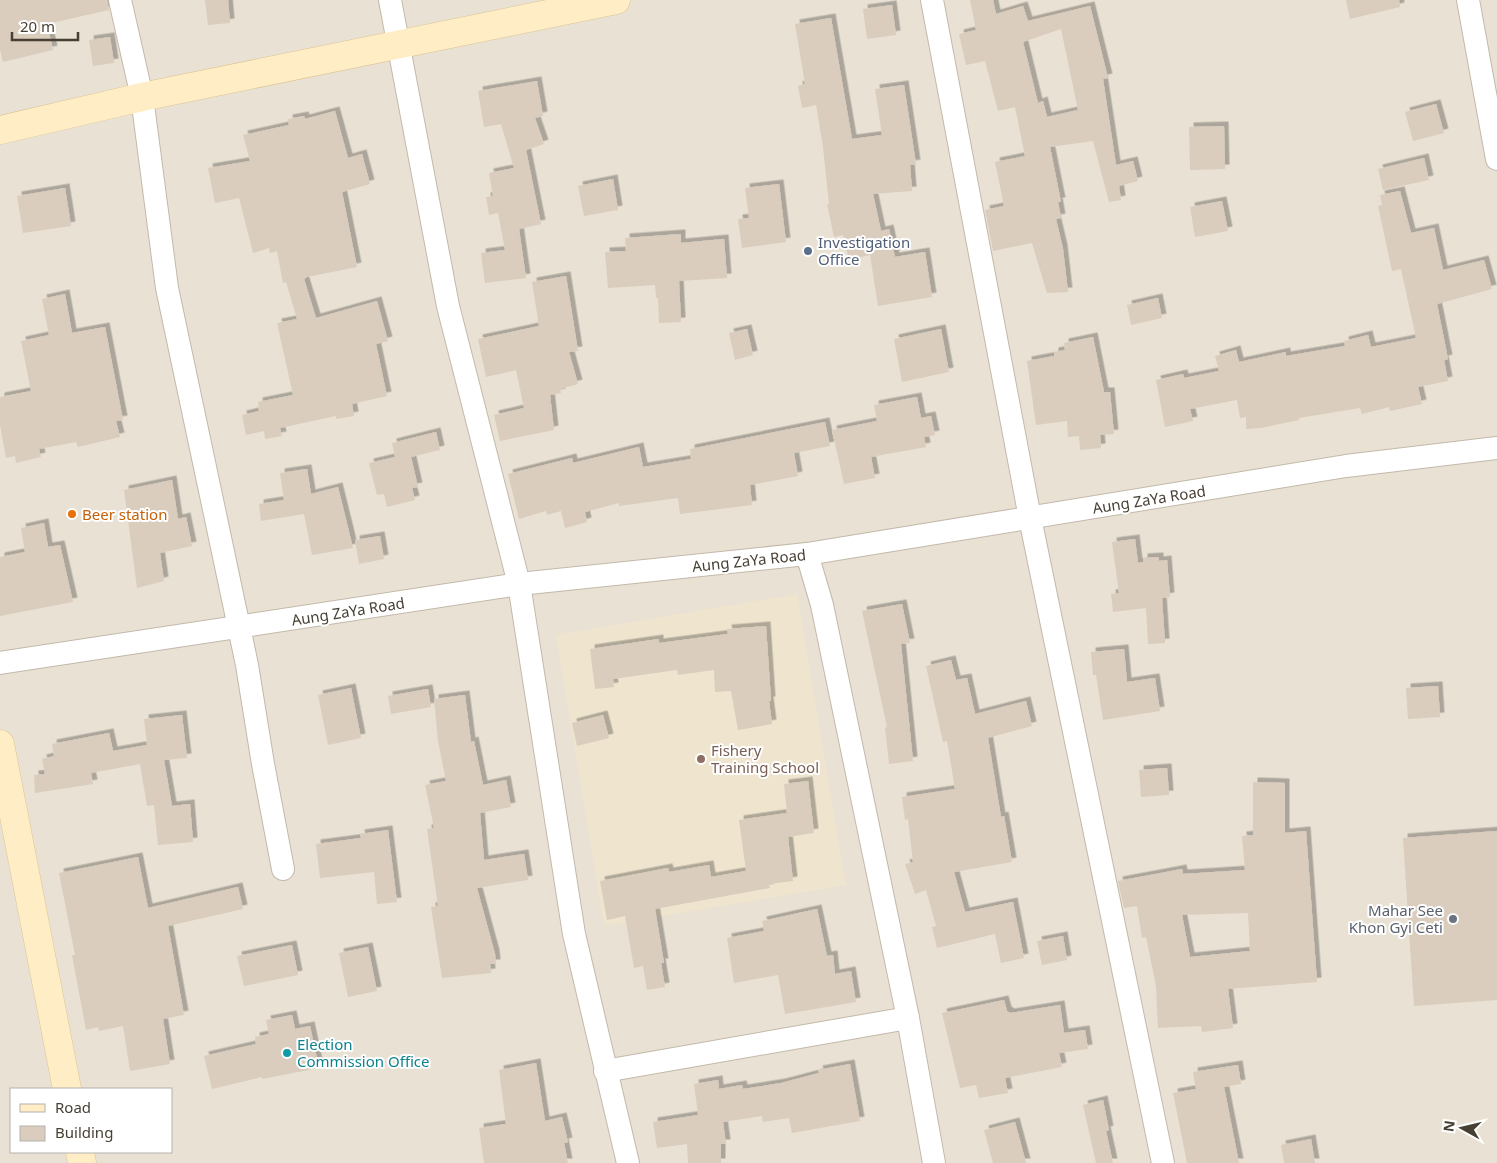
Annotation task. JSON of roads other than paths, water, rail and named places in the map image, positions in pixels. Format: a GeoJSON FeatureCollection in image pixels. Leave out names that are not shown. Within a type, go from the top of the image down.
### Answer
{"type":"FeatureCollection","features":[{"type":"Feature","properties":{"kind":"street"},"geometry":{"type":"LineString","coordinates":[[120,0],[142,97],[167,288],[239,629],[283,869]]}},
{"type":"Feature","properties":{"kind":"street"},"geometry":{"type":"LineString","coordinates":[[390,0],[448,306],[519,584],[574,934],[604,1071],[628,1163]]}},
{"type":"Feature","properties":{"kind":"street"},"geometry":{"type":"LineString","coordinates":[[0,130],[142,97],[616,0]]}},
{"type":"Feature","properties":{"kind":"street"},"geometry":{"type":"LineString","coordinates":[[932,0],[1030,518],[1163,1163]]}},
{"type":"Feature","properties":{"kind":"street"},"geometry":{"type":"LineString","coordinates":[[1468,0],[1497,159]]}},
{"type":"Feature","properties":{"kind":"street","name":"Aung ZaYa Road"},"geometry":{"type":"LineString","coordinates":[[0,663],[239,629],[519,584],[806,554],[1346,466],[1497,448]]}},
{"type":"Feature","properties":{"kind":"street"},"geometry":{"type":"LineString","coordinates":[[806,554],[822,605],[908,1018],[934,1163]]}},
{"type":"Feature","properties":{"kind":"street"},"geometry":{"type":"LineString","coordinates":[[0,744],[68,1088]]}},
{"type":"Feature","properties":{"kind":"street"},"geometry":{"type":"LineString","coordinates":[[604,1071],[908,1018]]}},
{"type":"Feature","properties":{"kind":"place","name":"Investigation Office"},"geometry":{"type":"Point","coordinates":[808,251]}},
{"type":"Feature","properties":{"kind":"place","name":"Beer station"},"geometry":{"type":"Point","coordinates":[72,514]}},
{"type":"Feature","properties":{"kind":"place","name":"Fishery Training School"},"geometry":{"type":"Point","coordinates":[701,759]}},
{"type":"Feature","properties":{"kind":"place","name":"Mahar See Khon Gyi Ceti"},"geometry":{"type":"Point","coordinates":[1453,919]}},
{"type":"Feature","properties":{"kind":"place","name":"Election Commission Office"},"geometry":{"type":"Point","coordinates":[287,1053]}}]}
